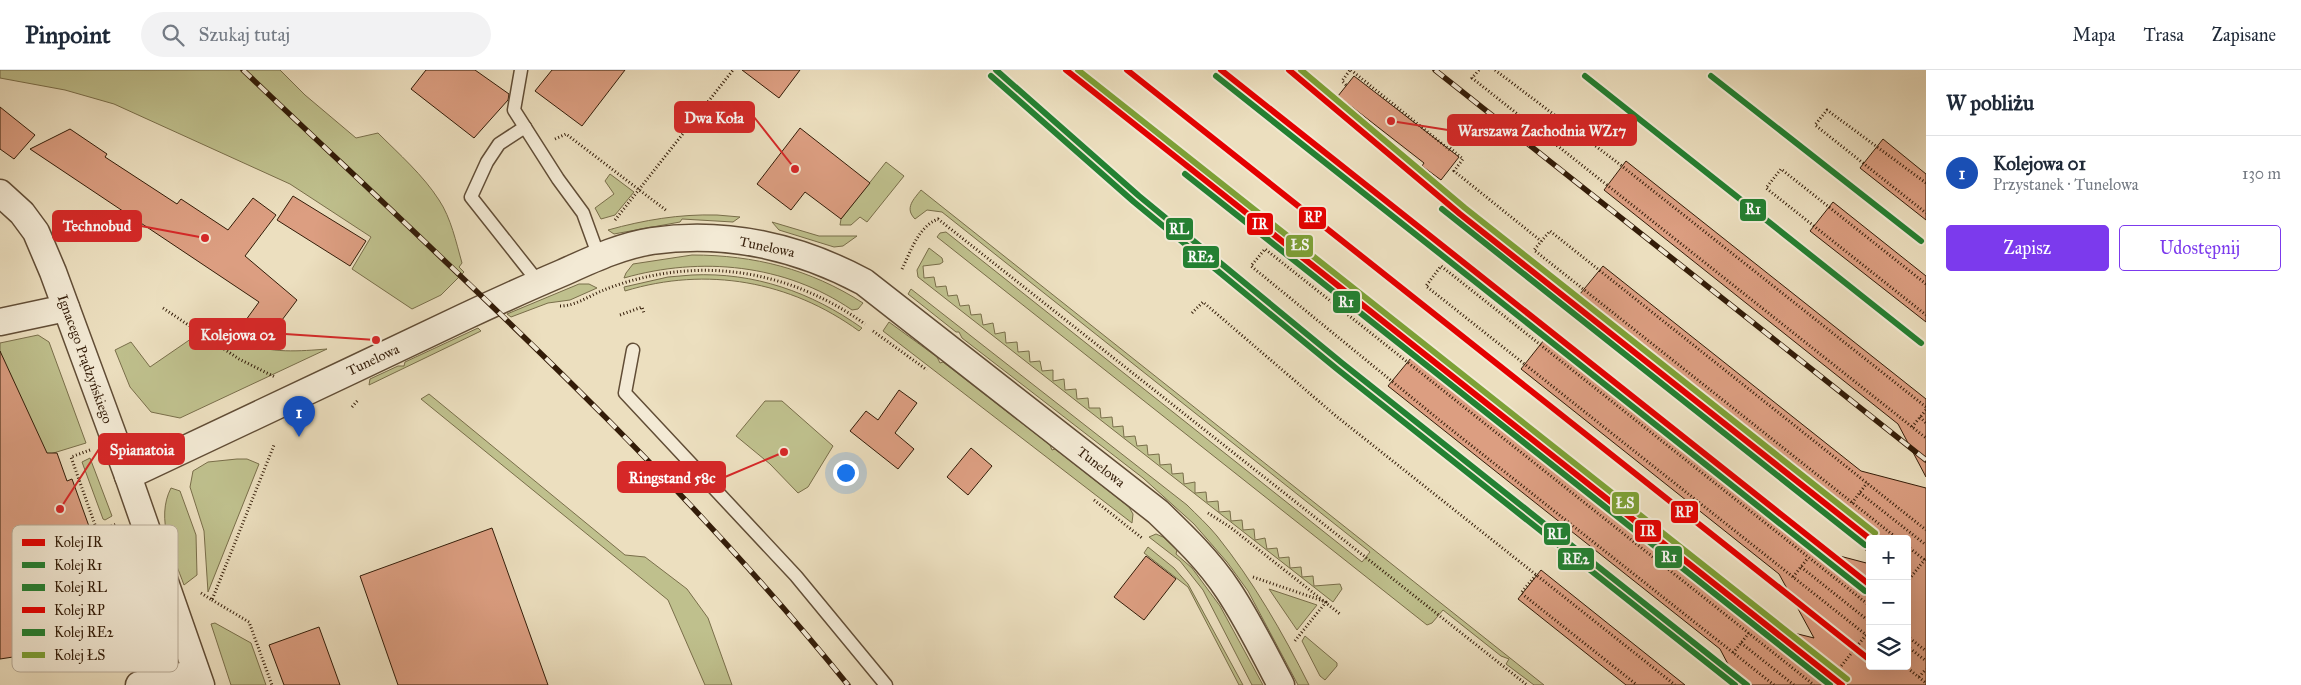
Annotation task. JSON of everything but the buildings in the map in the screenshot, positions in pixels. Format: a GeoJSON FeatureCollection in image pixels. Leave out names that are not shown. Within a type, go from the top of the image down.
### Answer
{"type":"FeatureCollection","features":[{"type":"Feature","properties":{"kind":"street","name":"Ignacego Prądzyńskiego"},"geometry":{"type":"LineString","coordinates":[[0,193],[22,213],[36,232],[66,308],[145,525]]}},
{"type":"Feature","properties":{"kind":"street","name":"Tunelowa"},"geometry":{"type":"LineString","coordinates":[[128,476],[600,256],[650,241],[684,238],[718,238],[761,244],[803,254],[843,270],[864,282],[1158,512],[1184,536],[1227,588],[1254,633],[1281,685]]}},
{"type":"Feature","properties":{"kind":"street"},"geometry":{"type":"LineString","coordinates":[[0,322],[66,308]]}},
{"type":"Feature","properties":{"kind":"street","name":"Ignacego Prądzyńskiego"},"geometry":{"type":"LineString","coordinates":[[178,621],[198,679]]}},
{"type":"Feature","properties":{"kind":"street"},"geometry":{"type":"LineString","coordinates":[[139,685],[198,679]]}},
{"type":"Feature","properties":{"kind":"lane"},"geometry":{"type":"LineString","coordinates":[[521,70],[514,110],[558,179],[584,213],[600,256]]}},
{"type":"Feature","properties":{"kind":"lane"},"geometry":{"type":"LineString","coordinates":[[525,127],[499,144],[487,162],[471,197],[539,283]]}},
{"type":"Feature","properties":{"kind":"lane"},"geometry":{"type":"LineString","coordinates":[[633,350],[625,393],[796,576],[886,685]]}},
{"type":"Feature","properties":{"kind":"path"},"geometry":{"type":"LineString","coordinates":[[614,222],[733,70]]}},
{"type":"Feature","properties":{"kind":"path"},"geometry":{"type":"LineString","coordinates":[[1346,85],[1342,81],[1351,70],[1463,159],[1454,171],[1541,240]]}},
{"type":"Feature","properties":{"kind":"path"},"geometry":{"type":"LineString","coordinates":[[1478,70],[1472,78],[1926,438]]}},
{"type":"Feature","properties":{"kind":"path"},"geometry":{"type":"LineString","coordinates":[[1495,70],[1618,163],[1926,408],[1912,427]]}},
{"type":"Feature","properties":{"kind":"path"},"geometry":{"type":"LineString","coordinates":[[1926,183],[1827,110],[1815,125],[1926,213]]}},
{"type":"Feature","properties":{"kind":"path"},"geometry":{"type":"LineString","coordinates":[[538,147],[566,134],[667,212]]}},
{"type":"Feature","properties":{"kind":"path"},"geometry":{"type":"LineString","coordinates":[[1926,284],[1781,169],[1766,188],[1926,315]]}},
{"type":"Feature","properties":{"kind":"path"},"geometry":{"type":"LineString","coordinates":[[902,269],[921,233],[930,222],[938,219],[1526,685]]}},
{"type":"Feature","properties":{"kind":"path"},"geometry":{"type":"LineString","coordinates":[[1893,535],[1534,250],[1541,240],[1550,231],[1926,530]]}},
{"type":"Feature","properties":{"kind":"path"},"geometry":{"type":"LineString","coordinates":[[1774,685],[1421,405],[1250,266],[1265,249],[1814,685]]}},
{"type":"Feature","properties":{"kind":"path"},"geometry":{"type":"LineString","coordinates":[[1866,603],[1441,266],[1431,279],[1426,286],[1866,635]]}},
{"type":"Feature","properties":{"kind":"path"},"geometry":{"type":"LineString","coordinates":[[555,306],[571,305],[600,292],[638,279],[678,272],[720,270],[748,274],[793,285],[837,305],[865,324]]}},
{"type":"Feature","properties":{"kind":"path"},"geometry":{"type":"LineString","coordinates":[[1192,313],[1203,302],[1336,416],[1675,685]]}},
{"type":"Feature","properties":{"kind":"path"},"geometry":{"type":"LineString","coordinates":[[620,315],[642,307],[644,313]]}},
{"type":"Feature","properties":{"kind":"path"},"geometry":{"type":"LineString","coordinates":[[163,308],[240,359],[277,378]]}},
{"type":"Feature","properties":{"kind":"path"},"geometry":{"type":"LineString","coordinates":[[873,331],[930,371]]}},
{"type":"Feature","properties":{"kind":"path"},"geometry":{"type":"LineString","coordinates":[[352,406],[361,397]]}},
{"type":"Feature","properties":{"kind":"path"},"geometry":{"type":"LineString","coordinates":[[1920,417],[1926,422]]}},
{"type":"Feature","properties":{"kind":"path"},"geometry":{"type":"LineString","coordinates":[[212,600],[274,445]]}},
{"type":"Feature","properties":{"kind":"path"},"geometry":{"type":"LineString","coordinates":[[93,448],[71,457],[96,525]]}},
{"type":"Feature","properties":{"kind":"path"},"geometry":{"type":"LineString","coordinates":[[1852,502],[1868,483]]}},
{"type":"Feature","properties":{"kind":"path"},"geometry":{"type":"LineString","coordinates":[[1860,493],[1926,546]]}},
{"type":"Feature","properties":{"kind":"path"},"geometry":{"type":"LineString","coordinates":[[1091,498],[1144,539]]}},
{"type":"Feature","properties":{"kind":"path"},"geometry":{"type":"LineString","coordinates":[[1208,513],[1230,527],[1340,614]]}},
{"type":"Feature","properties":{"kind":"path"},"geometry":{"type":"LineString","coordinates":[[114,525],[120,523]]}},
{"type":"Feature","properties":{"kind":"path"},"geometry":{"type":"LineString","coordinates":[[1909,580],[1926,560],[1911,549]]}},
{"type":"Feature","properties":{"kind":"path"},"geometry":{"type":"LineString","coordinates":[[1793,577],[1808,558]]}},
{"type":"Feature","properties":{"kind":"path"},"geometry":{"type":"LineString","coordinates":[[1801,567],[1866,619]]}},
{"type":"Feature","properties":{"kind":"path"},"geometry":{"type":"LineString","coordinates":[[1536,575],[1521,593],[1637,685]]}},
{"type":"Feature","properties":{"kind":"path"},"geometry":{"type":"LineString","coordinates":[[1252,577],[1326,602]]}},
{"type":"Feature","properties":{"kind":"path"},"geometry":{"type":"LineString","coordinates":[[201,593],[248,622],[272,685]]}},
{"type":"Feature","properties":{"kind":"path"},"geometry":{"type":"LineString","coordinates":[[1294,642],[1326,602]]}},
{"type":"Feature","properties":{"kind":"path"},"geometry":{"type":"LineString","coordinates":[[1733,653],[1749,633]]}},
{"type":"Feature","properties":{"kind":"path"},"geometry":{"type":"LineString","coordinates":[[1826,685],[1866,635]]}},
{"type":"Feature","properties":{"kind":"path"},"geometry":{"type":"LineString","coordinates":[[1911,639],[1926,651]]}},
{"type":"Feature","properties":{"kind":"path"},"geometry":{"type":"LineString","coordinates":[[1741,643],[1794,685]]}},
{"type":"Feature","properties":{"kind":"path"},"geometry":{"type":"LineString","coordinates":[[1911,649],[1926,662]]}},
{"type":"Feature","properties":{"kind":"path"},"geometry":{"type":"LineString","coordinates":[[1505,670],[1526,685]]}},
{"type":"Feature","properties":{"kind":"path"},"geometry":{"type":"LineString","coordinates":[[1911,670],[1926,683]]}},
{"type":"Feature","properties":{"kind":"path"},"geometry":{"type":"LineString","coordinates":[[1919,677],[1925,672]]}},
{"type":"Feature","properties":{"kind":"green space"},"geometry":{"type":"Polygon","coordinates":[[[0,70],[280,70],[305,95],[356,138],[378,133],[418,173],[433,191],[447,214],[462,263],[459,267],[464,272],[441,295],[412,309],[352,269],[371,237],[290,184],[114,104],[65,90],[0,78],[0,70]]]}},
{"type":"Feature","properties":{"kind":"green space"},"geometry":{"type":"Polygon","coordinates":[[[886,162],[904,176],[867,222],[860,217],[851,225],[840,225],[841,219],[886,162]]]}},
{"type":"Feature","properties":{"kind":"green space"},"geometry":{"type":"Polygon","coordinates":[[[610,174],[634,192],[615,215],[601,219],[595,208],[614,194],[605,181],[610,174]]]}},
{"type":"Feature","properties":{"kind":"green space"},"geometry":{"type":"Polygon","coordinates":[[[921,190],[1544,685],[1534,685],[1506,664],[1509,659],[1501,656],[1443,610],[1432,623],[1427,625],[937,237],[940,233],[946,232],[1362,562],[1370,552],[942,212],[927,210],[915,219],[910,211],[910,207],[921,190]]]}},
{"type":"Feature","properties":{"kind":"green space"},"geometry":{"type":"Polygon","coordinates":[[[717,215],[740,217],[733,222],[682,219],[680,222],[614,234],[608,230],[662,218],[717,215]]]}},
{"type":"Feature","properties":{"kind":"green space"},"geometry":{"type":"Polygon","coordinates":[[[772,222],[819,236],[857,236],[843,246],[834,247],[779,230],[772,222]]]}},
{"type":"Feature","properties":{"kind":"green space"},"geometry":{"type":"Polygon","coordinates":[[[929,248],[942,258],[943,262],[923,266],[924,278],[934,277],[936,287],[946,286],[948,296],[957,295],[960,306],[969,305],[971,315],[981,314],[983,325],[993,323],[995,334],[1005,332],[1006,343],[1017,342],[1018,352],[1029,351],[1030,362],[1040,361],[1042,371],[1053,370],[1053,381],[1064,379],[1065,390],[1076,389],[1077,399],[1088,398],[1089,408],[1100,408],[1101,418],[1112,417],[1113,427],[1123,426],[1124,437],[1135,436],[1137,446],[1147,445],[1148,455],[1159,454],[1160,465],[1171,464],[1172,474],[1183,473],[1184,484],[1195,482],[1195,493],[1206,492],[1207,502],[1218,501],[1219,512],[1230,511],[1231,521],[1242,520],[1243,530],[1254,529],[1255,540],[1265,538],[1267,549],[1277,548],[1279,558],[1289,557],[1290,568],[1301,567],[1302,577],[1313,576],[1314,586],[1340,584],[1342,589],[1333,602],[918,277],[917,270],[929,248]]]}},
{"type":"Feature","properties":{"kind":"green space"},"geometry":{"type":"Polygon","coordinates":[[[692,255],[737,258],[781,266],[823,281],[863,303],[858,309],[852,310],[799,282],[742,268],[683,267],[653,271],[624,278],[633,264],[692,255]]]}},
{"type":"Feature","properties":{"kind":"green space"},"geometry":{"type":"Polygon","coordinates":[[[692,275],[738,277],[781,287],[823,304],[862,328],[859,331],[805,300],[747,283],[717,279],[686,280],[656,283],[625,291],[624,287],[668,277],[692,275]]]}},
{"type":"Feature","properties":{"kind":"green space"},"geometry":{"type":"Polygon","coordinates":[[[579,284],[589,284],[597,288],[570,300],[548,303],[511,317],[507,314],[579,284]]]}},
{"type":"Feature","properties":{"kind":"green space"},"geometry":{"type":"Polygon","coordinates":[[[911,289],[1187,505],[1217,536],[1255,589],[1289,646],[1309,685],[1298,685],[1248,591],[1227,562],[1194,524],[1143,478],[962,338],[959,332],[956,332],[908,294],[911,289]]]}},
{"type":"Feature","properties":{"kind":"green space"},"geometry":{"type":"Polygon","coordinates":[[[217,321],[241,340],[254,346],[285,351],[327,349],[180,418],[151,412],[130,387],[115,350],[131,342],[150,367],[217,321]]]}},
{"type":"Feature","properties":{"kind":"green space"},"geometry":{"type":"Polygon","coordinates":[[[889,322],[937,357],[940,363],[943,362],[1050,445],[1052,450],[1055,449],[1129,507],[1133,514],[1132,523],[883,331],[889,322]]]}},
{"type":"Feature","properties":{"kind":"green space"},"geometry":{"type":"Polygon","coordinates":[[[478,328],[481,331],[369,385],[370,379],[398,366],[404,366],[405,362],[478,328]]]}},
{"type":"Feature","properties":{"kind":"green space"},"geometry":{"type":"Polygon","coordinates":[[[38,335],[49,342],[86,443],[47,455],[0,368],[0,343],[38,335]]]}},
{"type":"Feature","properties":{"kind":"green space"},"geometry":{"type":"Polygon","coordinates":[[[429,394],[625,555],[645,557],[687,589],[708,618],[732,685],[705,685],[668,600],[421,399],[429,394]]]}},
{"type":"Feature","properties":{"kind":"green space"},"geometry":{"type":"Polygon","coordinates":[[[765,401],[782,401],[833,446],[808,487],[798,493],[770,464],[736,436],[765,401]]]}},
{"type":"Feature","properties":{"kind":"green space"},"geometry":{"type":"Polygon","coordinates":[[[90,458],[112,516],[105,520],[82,462],[90,458]]]}},
{"type":"Feature","properties":{"kind":"green space"},"geometry":{"type":"Polygon","coordinates":[[[247,459],[259,464],[208,592],[204,531],[190,487],[193,471],[208,462],[247,459]]]}},
{"type":"Feature","properties":{"kind":"green space"},"geometry":{"type":"Polygon","coordinates":[[[171,488],[180,491],[196,535],[197,575],[184,585],[178,568],[178,525],[165,525],[167,500],[171,488]]]}},
{"type":"Feature","properties":{"kind":"green space"},"geometry":{"type":"Polygon","coordinates":[[[1156,534],[1163,537],[1177,550],[1176,554],[1192,568],[1220,606],[1263,685],[1252,685],[1203,590],[1180,561],[1149,537],[1156,534]]]}},
{"type":"Feature","properties":{"kind":"green space"},"geometry":{"type":"Polygon","coordinates":[[[1148,547],[1174,568],[1188,584],[1243,685],[1239,685],[1188,587],[1144,553],[1148,547]]]}},
{"type":"Feature","properties":{"kind":"green space"},"geometry":{"type":"Polygon","coordinates":[[[1269,589],[1317,605],[1297,630],[1269,589]]]}},
{"type":"Feature","properties":{"kind":"green space"},"geometry":{"type":"Polygon","coordinates":[[[215,623],[251,643],[266,685],[231,685],[211,624],[215,623]]]}},
{"type":"Feature","properties":{"kind":"green space"},"geometry":{"type":"Polygon","coordinates":[[[1305,636],[1337,663],[1337,666],[1325,680],[1320,676],[1302,641],[1305,636]]]}},
{"type":"Feature","properties":{"kind":"railway"},"geometry":{"type":"LineString","coordinates":[[243,70],[478,293],[632,444],[779,602],[848,685]]}},
{"type":"Feature","properties":{"kind":"railway"},"geometry":{"type":"LineString","coordinates":[[1435,70],[1926,460]]}},
{"type":"Feature","properties":{"kind":"rail line","name":"RL"},"geometry":{"type":"LineString","coordinates":[[996,70],[1139,196],[1342,363],[1747,685]]}},
{"type":"Feature","properties":{"kind":"rail line","name":"IR"},"geometry":{"type":"LineString","coordinates":[[1066,70],[1842,685]]}},
{"type":"Feature","properties":{"kind":"rail line","name":"ŁS"},"geometry":{"type":"LineString","coordinates":[[1078,70],[1847,679]]}},
{"type":"Feature","properties":{"kind":"rail line","name":"RP"},"geometry":{"type":"LineString","coordinates":[[1127,70],[1866,657]]}},
{"type":"Feature","properties":{"kind":"rail line","name":"RP"},"geometry":{"type":"LineString","coordinates":[[1221,70],[1866,582]]}},
{"type":"Feature","properties":{"kind":"rail line","name":"IR"},"geometry":{"type":"LineString","coordinates":[[1289,70],[1460,214],[1866,536]]}},
{"type":"Feature","properties":{"kind":"rail line","name":"ŁS"},"geometry":{"type":"LineString","coordinates":[[1301,70],[1465,208],[1875,533]]}},
{"type":"Feature","properties":{"kind":"rail line","name":"RE2"},"geometry":{"type":"LineString","coordinates":[[991,76],[1134,202],[1337,369],[1735,685]]}},
{"type":"Feature","properties":{"kind":"rail line","name":"RE2"},"geometry":{"type":"LineString","coordinates":[[1216,76],[1865,591]]}},
{"type":"Feature","properties":{"kind":"rail line","name":"R1"},"geometry":{"type":"LineString","coordinates":[[1585,76],[1921,343]]}},
{"type":"Feature","properties":{"kind":"rail line","name":"R1"},"geometry":{"type":"LineString","coordinates":[[1711,76],[1921,241]]}},
{"type":"Feature","properties":{"kind":"rail line","name":"R1"},"geometry":{"type":"LineString","coordinates":[[1185,174],[1830,685]]}},
{"type":"Feature","properties":{"kind":"rail line","name":"R1"},"geometry":{"type":"LineString","coordinates":[[1442,209],[1865,545]]}},
{"type":"Feature","properties":{"kind":"place","name":"Warszawa Zachodnia WZ17"},"geometry":{"type":"Point","coordinates":[1391,121]}},
{"type":"Feature","properties":{"kind":"place","name":"Dwa Koła"},"geometry":{"type":"Point","coordinates":[795,169]}},
{"type":"Feature","properties":{"kind":"place","name":"Technobud"},"geometry":{"type":"Point","coordinates":[205,238]}},
{"type":"Feature","properties":{"kind":"place","name":"Kolejowa 02"},"geometry":{"type":"Point","coordinates":[376,340]}},
{"type":"Feature","properties":{"kind":"place","name":"Kolejowa 01"},"geometry":{"type":"Point","coordinates":[299,437]}},
{"type":"Feature","properties":{"kind":"place","name":"Ringstand 58c"},"geometry":{"type":"Point","coordinates":[784,452]}},
{"type":"Feature","properties":{"kind":"place","name":"Spianatoia"},"geometry":{"type":"Point","coordinates":[60,509]}}]}
